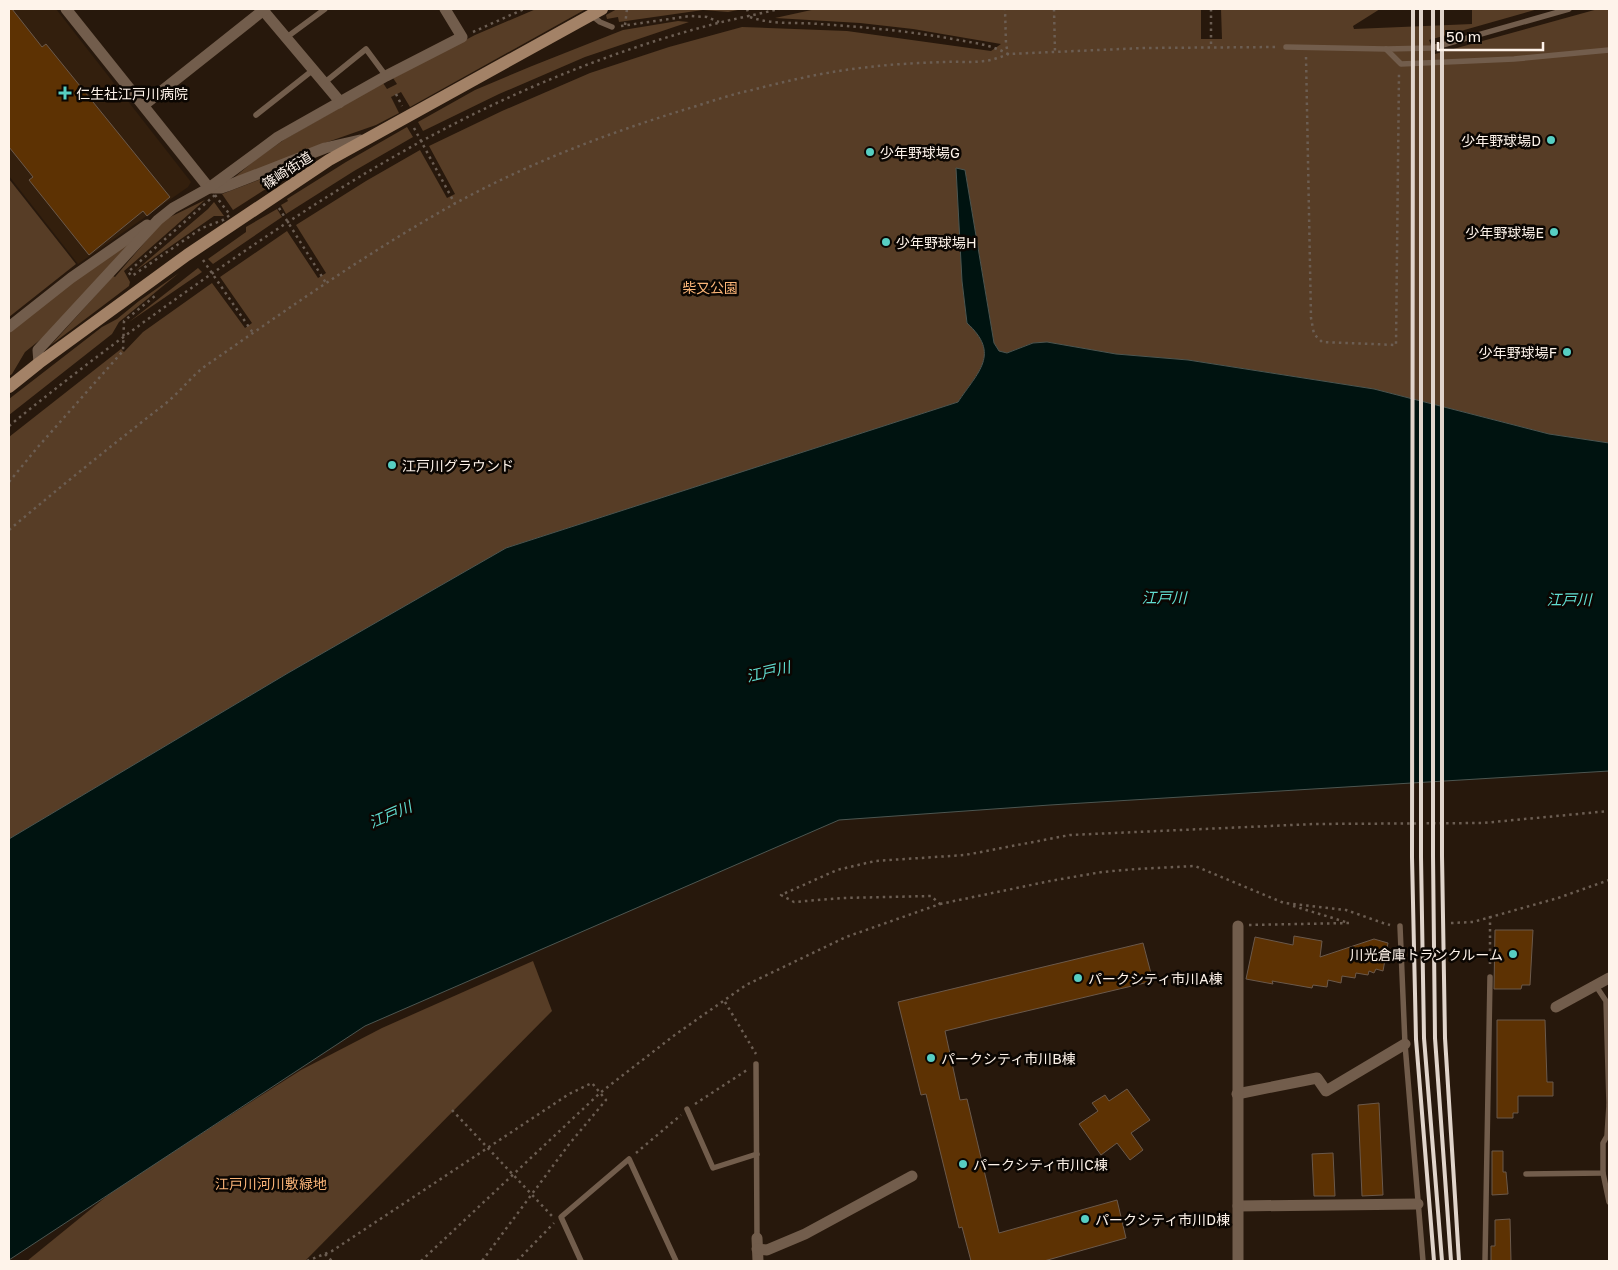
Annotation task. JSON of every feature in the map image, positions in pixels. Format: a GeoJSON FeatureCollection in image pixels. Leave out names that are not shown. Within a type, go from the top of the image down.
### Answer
{"type":"FeatureCollection","features":[{"type":"Feature","properties":{"kind":"main road","name":"篠崎街道"},"geometry":{"type":"LineString","coordinates":[[12,383],[187,255],[329,160],[596,12]]}},
{"type":"Feature","properties":{"kind":"street"},"geometry":{"type":"LineString","coordinates":[[66,9],[212,191]]}},
{"type":"Feature","properties":{"kind":"street"},"geometry":{"type":"LineString","coordinates":[[144,105],[264,9],[339,103]]}},
{"type":"Feature","properties":{"kind":"street"},"geometry":{"type":"LineString","coordinates":[[212,191],[278,137],[386,76],[462,37],[445,9]]}},
{"type":"Feature","properties":{"kind":"street"},"geometry":{"type":"LineString","coordinates":[[39,363],[38,350],[158,220],[173,208],[325,148],[369,138]]}},
{"type":"Feature","properties":{"kind":"street"},"geometry":{"type":"LineString","coordinates":[[9,327],[78,273],[136,232],[158,220]]}},
{"type":"Feature","properties":{"kind":"street"},"geometry":{"type":"LineString","coordinates":[[1238,926],[1238,1261]]}},
{"type":"Feature","properties":{"kind":"street"},"geometry":{"type":"LineString","coordinates":[[1556,1007],[1609,978]]}},
{"type":"Feature","properties":{"kind":"street"},"geometry":{"type":"LineString","coordinates":[[1237,1094],[1317,1078],[1326,1092],[1405,1044]]}},
{"type":"Feature","properties":{"kind":"street"},"geometry":{"type":"LineString","coordinates":[[758,1249],[767,1250],[805,1234],[912,1176]]}},
{"type":"Feature","properties":{"kind":"street"},"geometry":{"type":"LineString","coordinates":[[1238,1206],[1418,1204]]}},
{"type":"Feature","properties":{"kind":"lane"},"geometry":{"type":"LineString","coordinates":[[287,38],[325,9]]}},
{"type":"Feature","properties":{"kind":"lane"},"geometry":{"type":"LineString","coordinates":[[1286,47],[1432,48],[1569,9]]}},
{"type":"Feature","properties":{"kind":"lane"},"geometry":{"type":"LineString","coordinates":[[596,12],[600,22],[612,26]]}},
{"type":"Feature","properties":{"kind":"lane"},"geometry":{"type":"LineString","coordinates":[[324,83],[366,49],[386,76]]}},
{"type":"Feature","properties":{"kind":"lane"},"geometry":{"type":"LineString","coordinates":[[1386,49],[1401,64],[1514,59],[1609,50]]}},
{"type":"Feature","properties":{"kind":"lane"},"geometry":{"type":"LineString","coordinates":[[256,115],[313,70]]}},
{"type":"Feature","properties":{"kind":"lane"},"geometry":{"type":"LineString","coordinates":[[1400,926],[1405,1044],[1423,1261]]}},
{"type":"Feature","properties":{"kind":"lane"},"geometry":{"type":"LineString","coordinates":[[1485,1261],[1490,977]]}},
{"type":"Feature","properties":{"kind":"lane"},"geometry":{"type":"LineString","coordinates":[[1596,986],[1606,1002],[1609,1105],[1607,1136],[1603,1143],[1603,1173],[1609,1202]]}},
{"type":"Feature","properties":{"kind":"lane"},"geometry":{"type":"LineString","coordinates":[[756,1064],[758,1249]]}},
{"type":"Feature","properties":{"kind":"lane"},"geometry":{"type":"LineString","coordinates":[[687,1109],[713,1168],[757,1154]]}},
{"type":"Feature","properties":{"kind":"lane"},"geometry":{"type":"LineString","coordinates":[[581,1261],[561,1217],[629,1159],[676,1261]]}},
{"type":"Feature","properties":{"kind":"lane"},"geometry":{"type":"LineString","coordinates":[[1526,1174],[1603,1173]]}},
{"type":"Feature","properties":{"kind":"path"},"geometry":{"type":"LineString","coordinates":[[462,37],[524,9]]}},
{"type":"Feature","properties":{"kind":"path"},"geometry":{"type":"LineString","coordinates":[[625,25],[628,9]]}},
{"type":"Feature","properties":{"kind":"path"},"geometry":{"type":"LineString","coordinates":[[747,9],[749,16],[760,21],[909,31],[995,47],[1008,54]]}},
{"type":"Feature","properties":{"kind":"path"},"geometry":{"type":"LineString","coordinates":[[9,426],[57,386],[124,335],[212,273],[357,177],[421,141],[501,101],[588,65],[636,48],[720,23],[779,9]]}},
{"type":"Feature","properties":{"kind":"path"},"geometry":{"type":"LineString","coordinates":[[1004,9],[1008,54]]}},
{"type":"Feature","properties":{"kind":"path"},"geometry":{"type":"LineString","coordinates":[[1054,9],[1054,52]]}},
{"type":"Feature","properties":{"kind":"path"},"geometry":{"type":"LineString","coordinates":[[1211,9],[1211,48]]}},
{"type":"Feature","properties":{"kind":"path"},"geometry":{"type":"LineString","coordinates":[[612,26],[690,16],[707,16],[720,23]]}},
{"type":"Feature","properties":{"kind":"path"},"geometry":{"type":"LineString","coordinates":[[9,530],[166,402],[192,377],[326,283],[455,204],[488,186],[562,153],[638,125],[749,90],[870,67],[944,62],[983,62],[1008,54],[1144,48],[1286,47]]}},
{"type":"Feature","properties":{"kind":"path"},"geometry":{"type":"LineString","coordinates":[[1306,47],[1312,318],[1314,334],[1322,342],[1396,345],[1398,79],[1401,64]]}},
{"type":"Feature","properties":{"kind":"path"},"geometry":{"type":"LineString","coordinates":[[396,94],[404,109]]}},
{"type":"Feature","properties":{"kind":"path"},"geometry":{"type":"LineString","coordinates":[[418,135],[455,204]]}},
{"type":"Feature","properties":{"kind":"path"},"geometry":{"type":"LineString","coordinates":[[212,191],[230,215],[223,220],[202,228],[132,276],[128,272],[212,191]]}},
{"type":"Feature","properties":{"kind":"path"},"geometry":{"type":"LineString","coordinates":[[283,213],[326,283]]}},
{"type":"Feature","properties":{"kind":"path"},"geometry":{"type":"LineString","coordinates":[[202,259],[253,333]]}},
{"type":"Feature","properties":{"kind":"path"},"geometry":{"type":"LineString","coordinates":[[9,482],[123,351],[124,321]]}},
{"type":"Feature","properties":{"kind":"path"},"geometry":{"type":"LineString","coordinates":[[940,904],[931,896],[842,898],[794,902],[781,896],[837,870],[875,861],[965,855],[1070,835],[1314,824],[1483,823],[1609,811]]}},
{"type":"Feature","properties":{"kind":"path"},"geometry":{"type":"LineString","coordinates":[[421,1261],[600,1093],[650,1054],[725,1002],[746,985],[846,937],[940,904],[1050,881],[1136,868],[1194,866],[1284,903],[1349,923],[1238,926]]}},
{"type":"Feature","properties":{"kind":"path"},"geometry":{"type":"LineString","coordinates":[[1451,923],[1473,922],[1558,898],[1609,880]]}},
{"type":"Feature","properties":{"kind":"path"},"geometry":{"type":"LineString","coordinates":[[1284,903],[1346,910],[1383,923],[1400,926]]}},
{"type":"Feature","properties":{"kind":"path"},"geometry":{"type":"LineString","coordinates":[[1490,916],[1490,977]]}},
{"type":"Feature","properties":{"kind":"path"},"geometry":{"type":"LineString","coordinates":[[725,1002],[756,1053]]}},
{"type":"Feature","properties":{"kind":"path"},"geometry":{"type":"LineString","coordinates":[[307,1261],[332,1252],[569,1094],[592,1082],[606,1100],[570,1143],[482,1261]]}},
{"type":"Feature","properties":{"kind":"path"},"geometry":{"type":"LineString","coordinates":[[452,1110],[557,1221],[517,1261]]}},
{"type":"Feature","properties":{"kind":"path"},"geometry":{"type":"LineString","coordinates":[[325,1254],[332,1261]]}},
{"type":"Feature","properties":{"kind":"shaded area","name":"仁生社江戸川病院"},"geometry":{"type":"Polygon","coordinates":[[[9,9],[56,9],[191,182],[188,187],[78,264],[9,176],[9,9]]]}},
{"type":"Feature","properties":{"kind":"green space"},"geometry":{"type":"Polygon","coordinates":[[[536,9],[586,9],[410,107],[401,92],[391,97],[399,113],[376,125],[319,145],[229,182],[255,160],[285,139],[383,83],[387,89],[397,84],[393,78],[475,35],[536,9]]]}},
{"type":"Feature","properties":{"kind":"green space"},"geometry":{"type":"Polygon","coordinates":[[[617,9],[743,9],[728,12],[703,10],[619,22],[618,17],[607,19],[606,15],[617,9]]]}},
{"type":"Feature","properties":{"kind":"green space","name":"柴又公園"},"geometry":{"type":"Polygon","coordinates":[[[816,9],[1201,9],[1201,39],[1222,39],[1221,9],[1380,9],[1353,26],[1354,29],[1472,24],[1472,9],[1538,9],[1429,40],[1435,54],[1598,9],[1609,9],[1609,443],[1549,434],[1374,389],[1188,360],[1116,354],[1047,342],[1032,343],[1007,353],[999,351],[994,343],[965,170],[962,281],[967,323],[983,344],[984,354],[979,372],[958,402],[506,548],[288,673],[9,839],[9,437],[121,349],[124,352],[143,332],[212,283],[245,328],[252,323],[220,277],[287,231],[318,278],[326,273],[296,225],[420,150],[447,198],[455,194],[429,146],[502,111],[590,73],[669,47],[742,27],[847,31],[991,51],[1001,44],[913,29],[860,23],[775,18],[816,9]]]}},
{"type":"Feature","properties":{"kind":"green space"},"geometry":{"type":"Polygon","coordinates":[[[678,21],[689,22],[585,57],[499,94],[423,131],[418,122],[475,90],[623,30],[678,21]]]}},
{"type":"Feature","properties":{"kind":"green space"},"geometry":{"type":"Polygon","coordinates":[[[407,127],[413,137],[354,171],[286,214],[281,205],[288,201],[287,199],[407,127]]]}},
{"type":"Feature","properties":{"kind":"green space"},"geometry":{"type":"Polygon","coordinates":[[[313,159],[233,210],[222,194],[313,159]]]}},
{"type":"Feature","properties":{"kind":"green space"},"geometry":{"type":"Polygon","coordinates":[[[9,179],[76,264],[9,317],[9,179]]]}},
{"type":"Feature","properties":{"kind":"green space"},"geometry":{"type":"Polygon","coordinates":[[[205,200],[124,271],[130,282],[129,286],[51,345],[113,276],[115,277],[164,220],[205,200]]]}},
{"type":"Feature","properties":{"kind":"green space"},"geometry":{"type":"Polygon","coordinates":[[[214,202],[224,216],[214,216],[135,271],[208,209],[214,202]]]}},
{"type":"Feature","properties":{"kind":"green space"},"geometry":{"type":"Polygon","coordinates":[[[277,209],[282,217],[213,264],[208,259],[246,232],[246,227],[277,209]]]}},
{"type":"Feature","properties":{"kind":"green space"},"geometry":{"type":"Polygon","coordinates":[[[135,238],[46,335],[25,352],[9,376],[9,332],[66,287],[135,238]]]}},
{"type":"Feature","properties":{"kind":"green space"},"geometry":{"type":"Polygon","coordinates":[[[198,268],[202,272],[129,322],[198,268]]]}},
{"type":"Feature","properties":{"kind":"green space"},"geometry":{"type":"Polygon","coordinates":[[[179,273],[119,322],[112,334],[9,415],[9,399],[102,327],[117,319],[179,273]]]}},
{"type":"Feature","properties":{"kind":"green space","name":"江戸川河川敷緑地"},"geometry":{"type":"Polygon","coordinates":[[[533,961],[552,1011],[305,1261],[27,1261],[118,1187],[301,1070],[382,1028],[533,961]]]}},
{"type":"Feature","properties":{"kind":"water","name":"江戸川"},"geometry":{"type":"Polygon","coordinates":[[[956,168],[965,170],[994,343],[999,351],[1007,353],[1033,343],[1047,342],[1116,354],[1188,360],[1374,389],[1549,434],[1609,443],[1609,771],[1050,805],[839,820],[365,1026],[9,1260],[9,839],[288,673],[506,548],[958,402],[979,372],[984,354],[983,344],[967,323],[962,281],[956,168]]]}},
{"type":"Feature","properties":{"kind":"building","name":"仁生社江戸川病院"},"geometry":{"type":"Polygon","coordinates":[[[9,9],[12,9],[42,47],[46,44],[170,197],[147,216],[143,211],[89,255],[29,180],[33,177],[9,147],[9,9]]]}},
{"type":"Feature","properties":{"kind":"building","name":"川光倉庫トランクルーム"},"geometry":{"type":"Polygon","coordinates":[[[1495,930],[1533,930],[1530,985],[1522,985],[1521,989],[1494,989],[1495,930]]]}},
{"type":"Feature","properties":{"kind":"building"},"geometry":{"type":"Polygon","coordinates":[[[1294,936],[1322,941],[1320,957],[1374,939],[1388,943],[1383,971],[1376,969],[1374,973],[1369,971],[1368,975],[1356,973],[1355,978],[1342,976],[1341,983],[1328,980],[1327,987],[1313,985],[1312,988],[1272,981],[1273,984],[1246,979],[1255,937],[1293,945],[1294,936]]]}},
{"type":"Feature","properties":{"kind":"building"},"geometry":{"type":"Polygon","coordinates":[[[1143,943],[1153,981],[945,1031],[960,1100],[967,1099],[999,1233],[1117,1200],[1126,1238],[1044,1261],[971,1261],[962,1227],[959,1228],[926,1094],[921,1095],[898,1002],[1143,943]]]}},
{"type":"Feature","properties":{"kind":"building"},"geometry":{"type":"Polygon","coordinates":[[[1497,1020],[1545,1020],[1547,1082],[1553,1082],[1553,1096],[1518,1096],[1518,1113],[1513,1113],[1513,1118],[1497,1118],[1497,1020]]]}},
{"type":"Feature","properties":{"kind":"building"},"geometry":{"type":"Polygon","coordinates":[[[1127,1089],[1150,1120],[1131,1133],[1143,1150],[1130,1160],[1117,1143],[1101,1155],[1079,1124],[1098,1111],[1092,1103],[1105,1095],[1109,1101],[1127,1089]]]}},
{"type":"Feature","properties":{"kind":"building"},"geometry":{"type":"Polygon","coordinates":[[[1379,1103],[1383,1195],[1362,1196],[1358,1105],[1379,1103]]]}},
{"type":"Feature","properties":{"kind":"building"},"geometry":{"type":"Polygon","coordinates":[[[1492,1151],[1503,1151],[1503,1172],[1506,1172],[1508,1194],[1492,1195],[1492,1151]]]}},
{"type":"Feature","properties":{"kind":"building"},"geometry":{"type":"Polygon","coordinates":[[[1333,1153],[1335,1196],[1314,1196],[1312,1154],[1333,1153]]]}},
{"type":"Feature","properties":{"kind":"building"},"geometry":{"type":"Polygon","coordinates":[[[1510,1219],[1511,1261],[1491,1261],[1491,1246],[1495,1246],[1495,1220],[1510,1219]]]}},
{"type":"Feature","properties":{"kind":"railway"},"geometry":{"type":"LineString","coordinates":[[1413,9],[1412,857],[1416,1039],[1434,1261]]}},
{"type":"Feature","properties":{"kind":"railway"},"geometry":{"type":"LineString","coordinates":[[1421,9],[1421,857],[1424,1038],[1442,1261]]}},
{"type":"Feature","properties":{"kind":"railway"},"geometry":{"type":"LineString","coordinates":[[1433,9],[1433,856],[1435,1038],[1451,1261]]}},
{"type":"Feature","properties":{"kind":"railway"},"geometry":{"type":"LineString","coordinates":[[1442,9],[1442,856],[1445,1038],[1459,1261]]}},
{"type":"Feature","properties":{"kind":"place","name":"仁生社江戸川病院"},"geometry":{"type":"Point","coordinates":[65,93]}},
{"type":"Feature","properties":{"kind":"place","name":"少年野球場D"},"geometry":{"type":"Point","coordinates":[1551,140]}},
{"type":"Feature","properties":{"kind":"place","name":"少年野球場G"},"geometry":{"type":"Point","coordinates":[870,152]}},
{"type":"Feature","properties":{"kind":"place","name":"少年野球場E"},"geometry":{"type":"Point","coordinates":[1554,232]}},
{"type":"Feature","properties":{"kind":"place","name":"少年野球場H"},"geometry":{"type":"Point","coordinates":[886,242]}},
{"type":"Feature","properties":{"kind":"place","name":"少年野球場F"},"geometry":{"type":"Point","coordinates":[1567,352]}},
{"type":"Feature","properties":{"kind":"place","name":"江戸川グラウンド"},"geometry":{"type":"Point","coordinates":[392,465]}},
{"type":"Feature","properties":{"kind":"place","name":"川光倉庫トランクルーム"},"geometry":{"type":"Point","coordinates":[1513,954]}},
{"type":"Feature","properties":{"kind":"place","name":"パークシティ市川A棟"},"geometry":{"type":"Point","coordinates":[1078,978]}},
{"type":"Feature","properties":{"kind":"place","name":"パークシティ市川B棟"},"geometry":{"type":"Point","coordinates":[931,1058]}},
{"type":"Feature","properties":{"kind":"place","name":"パークシティ市川C棟"},"geometry":{"type":"Point","coordinates":[963,1164]}},
{"type":"Feature","properties":{"kind":"place","name":"パークシティ市川D棟"},"geometry":{"type":"Point","coordinates":[1085,1219]}}]}
